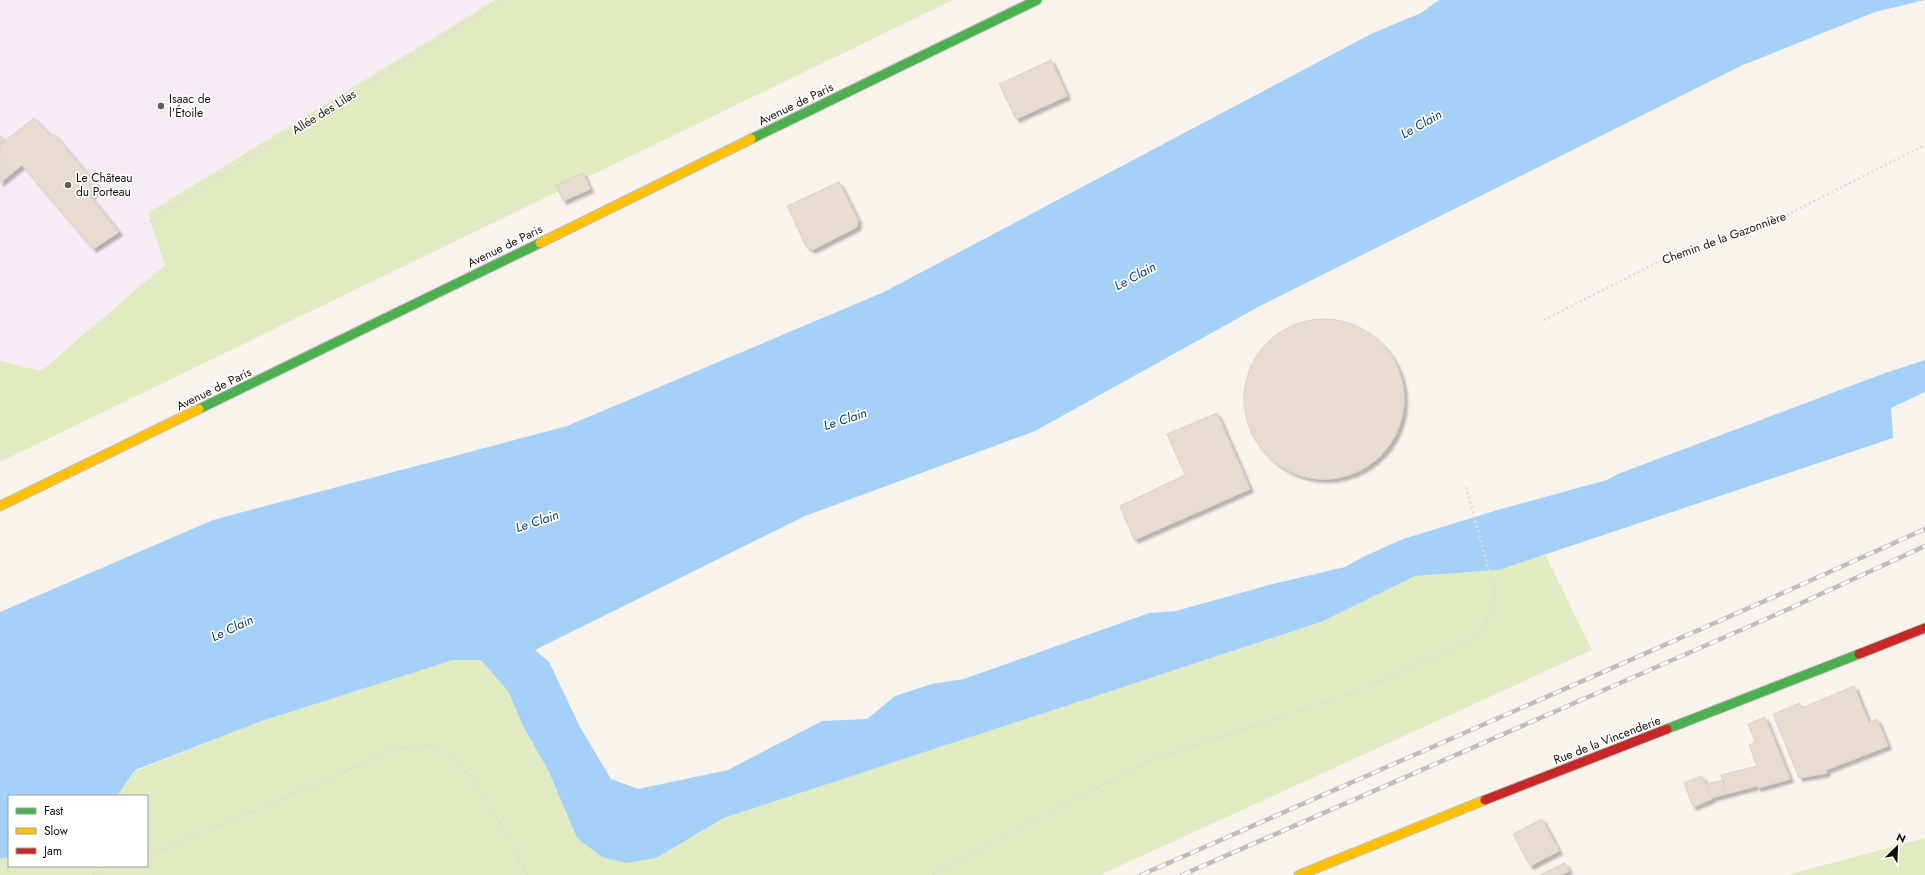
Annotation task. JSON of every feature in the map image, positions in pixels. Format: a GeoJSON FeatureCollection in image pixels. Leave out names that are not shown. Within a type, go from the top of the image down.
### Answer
{"type":"FeatureCollection","features":[{"type":"Feature","properties":{"kind":"main road","name":"Avenue de Paris"},"geometry":{"type":"LineString","coordinates":[[0,506],[1037,0]]}},
{"type":"Feature","properties":{"kind":"main road","name":"Avenue de Paris"},"geometry":{"type":"LineString","coordinates":[[1021,8],[1043,0]]}},
{"type":"Feature","properties":{"kind":"main road","name":"Rue de la Vincenderie"},"geometry":{"type":"LineString","coordinates":[[1299,875],[1406,831],[1925,628]]}},
{"type":"Feature","properties":{"kind":"path","name":"Allée des Lilas"},"geometry":{"type":"LineString","coordinates":[[145,224],[502,0]]}},
{"type":"Feature","properties":{"kind":"path","name":"Chemin de la Gazonnière"},"geometry":{"type":"LineString","coordinates":[[1544,320],[1662,260],[1779,219],[1925,145]]}},
{"type":"Feature","properties":{"kind":"path"},"geometry":{"type":"LineString","coordinates":[[933,875],[976,850],[1155,758],[1369,687],[1463,644],[1476,634],[1485,623],[1494,602],[1495,592],[1466,487]]}},
{"type":"Feature","properties":{"kind":"path"},"geometry":{"type":"LineString","coordinates":[[148,856],[319,783],[394,749],[426,745],[445,752],[472,778],[509,837],[527,875]]}},
{"type":"Feature","properties":{"kind":"path"},"geometry":{"type":"LineString","coordinates":[[93,875],[116,867]]}},
{"type":"Feature","properties":{"kind":"shaded area","name":"Isaac de l'Étoile"},"geometry":{"type":"Polygon","coordinates":[[[0,0],[495,0],[148,213],[165,265],[41,371],[0,361],[0,0]]]}},
{"type":"Feature","properties":{"kind":"green space"},"geometry":{"type":"Polygon","coordinates":[[[495,0],[953,0],[0,462],[0,361],[41,371],[165,265],[148,213],[495,0]]]}},
{"type":"Feature","properties":{"kind":"green space"},"geometry":{"type":"Polygon","coordinates":[[[1545,554],[1592,650],[1100,875],[0,875],[0,859],[8,857],[8,867],[148,867],[148,795],[118,795],[135,771],[262,721],[453,660],[481,660],[508,691],[523,726],[549,772],[695,836],[724,818],[1321,622],[1415,576],[1499,570],[1545,554]]]}},
{"type":"Feature","properties":{"kind":"green space"},"geometry":{"type":"Polygon","coordinates":[[[1925,838],[1925,875],[1787,875],[1925,838]]]}},
{"type":"Feature","properties":{"kind":"water","name":"Le Clain"},"geometry":{"type":"Polygon","coordinates":[[[1439,0],[1925,0],[1875,12],[1743,65],[1260,306],[1035,431],[805,516],[535,650],[549,662],[580,727],[611,779],[638,789],[728,770],[822,721],[867,719],[895,696],[932,684],[964,679],[1149,613],[1176,611],[1269,585],[1345,567],[1365,556],[1403,539],[1501,509],[1607,480],[1618,474],[1885,373],[1925,360],[1925,392],[1891,408],[1893,438],[1499,570],[1415,576],[1321,622],[724,818],[656,858],[626,863],[602,857],[577,838],[549,772],[523,726],[508,691],[481,660],[453,660],[262,721],[135,770],[118,795],[8,795],[8,857],[0,859],[0,612],[213,520],[567,426],[884,292],[1371,34],[1421,13],[1439,0]]]}},
{"type":"Feature","properties":{"kind":"building"},"geometry":{"type":"Polygon","coordinates":[[[1051,60],[1067,96],[1016,119],[999,84],[1051,60]]]}},
{"type":"Feature","properties":{"kind":"building","name":"Le Château du Porteau"},"geometry":{"type":"Polygon","coordinates":[[[34,118],[51,136],[54,134],[99,188],[90,196],[119,232],[93,249],[22,165],[0,183],[0,145],[34,118]]]}},
{"type":"Feature","properties":{"kind":"building"},"geometry":{"type":"Polygon","coordinates":[[[0,135],[5,141],[0,145],[0,135]]]}},
{"type":"Feature","properties":{"kind":"building"},"geometry":{"type":"Polygon","coordinates":[[[583,173],[590,189],[563,201],[556,185],[583,173]]]}},
{"type":"Feature","properties":{"kind":"building"},"geometry":{"type":"Polygon","coordinates":[[[839,182],[858,220],[857,227],[812,250],[806,246],[787,206],[839,182]]]}},
{"type":"Feature","properties":{"kind":"building"},"geometry":{"type":"Polygon","coordinates":[[[1324,319],[1355,325],[1375,337],[1386,348],[1398,368],[1404,399],[1398,430],[1386,450],[1375,461],[1355,473],[1324,479],[1293,473],[1273,461],[1262,450],[1250,430],[1244,399],[1250,368],[1262,348],[1273,337],[1293,325],[1324,319]]]}},
{"type":"Feature","properties":{"kind":"building"},"geometry":{"type":"Polygon","coordinates":[[[1217,413],[1250,489],[1134,540],[1120,506],[1185,475],[1167,434],[1217,413]]]}},
{"type":"Feature","properties":{"kind":"building"},"geometry":{"type":"Polygon","coordinates":[[[1854,686],[1869,723],[1877,719],[1888,746],[1826,770],[1827,773],[1799,778],[1773,714],[1800,703],[1802,708],[1854,686]]]}},
{"type":"Feature","properties":{"kind":"building"},"geometry":{"type":"Polygon","coordinates":[[[1765,717],[1790,779],[1758,788],[1757,786],[1726,794],[1721,775],[1757,766],[1749,745],[1755,742],[1748,724],[1765,717]]]}},
{"type":"Feature","properties":{"kind":"building"},"geometry":{"type":"Polygon","coordinates":[[[1702,776],[1712,799],[1693,807],[1684,783],[1702,776]]]}},
{"type":"Feature","properties":{"kind":"building"},"geometry":{"type":"Polygon","coordinates":[[[1723,780],[1726,794],[1711,798],[1706,784],[1723,780]]]}},
{"type":"Feature","properties":{"kind":"building"},"geometry":{"type":"Polygon","coordinates":[[[1542,819],[1559,851],[1530,866],[1513,834],[1542,819]]]}},
{"type":"Feature","properties":{"kind":"building"},"geometry":{"type":"Polygon","coordinates":[[[1565,863],[1569,871],[1561,875],[1540,875],[1565,863]]]}},
{"type":"Feature","properties":{"kind":"railway"},"geometry":{"type":"LineString","coordinates":[[1141,875],[1925,529]]}},
{"type":"Feature","properties":{"kind":"railway"},"geometry":{"type":"LineString","coordinates":[[1182,875],[1782,612],[1925,546]]}},
{"type":"Feature","properties":{"kind":"traffic: fast"},"geometry":{"type":"LineString","coordinates":[[751,139],[1037,0]]}},
{"type":"Feature","properties":{"kind":"traffic: fast"},"geometry":{"type":"LineString","coordinates":[[199,409],[540,243]]}},
{"type":"Feature","properties":{"kind":"traffic: fast"},"geometry":{"type":"LineString","coordinates":[[1667,729],[1859,654]]}},
{"type":"Feature","properties":{"kind":"traffic: slow"},"geometry":{"type":"LineString","coordinates":[[540,243],[751,139]]}},
{"type":"Feature","properties":{"kind":"traffic: slow"},"geometry":{"type":"LineString","coordinates":[[0,506],[199,409]]}},
{"type":"Feature","properties":{"kind":"traffic: slow"},"geometry":{"type":"LineString","coordinates":[[1299,875],[1485,800]]}},
{"type":"Feature","properties":{"kind":"traffic: jam"},"geometry":{"type":"LineString","coordinates":[[1859,654],[1925,628]]}},
{"type":"Feature","properties":{"kind":"traffic: jam"},"geometry":{"type":"LineString","coordinates":[[1485,800],[1667,729]]}},
{"type":"Feature","properties":{"kind":"place","name":"Isaac de l'Étoile"},"geometry":{"type":"Point","coordinates":[161,106]}},
{"type":"Feature","properties":{"kind":"place","name":"Le Château du Porteau"},"geometry":{"type":"Point","coordinates":[68,185]}}]}
